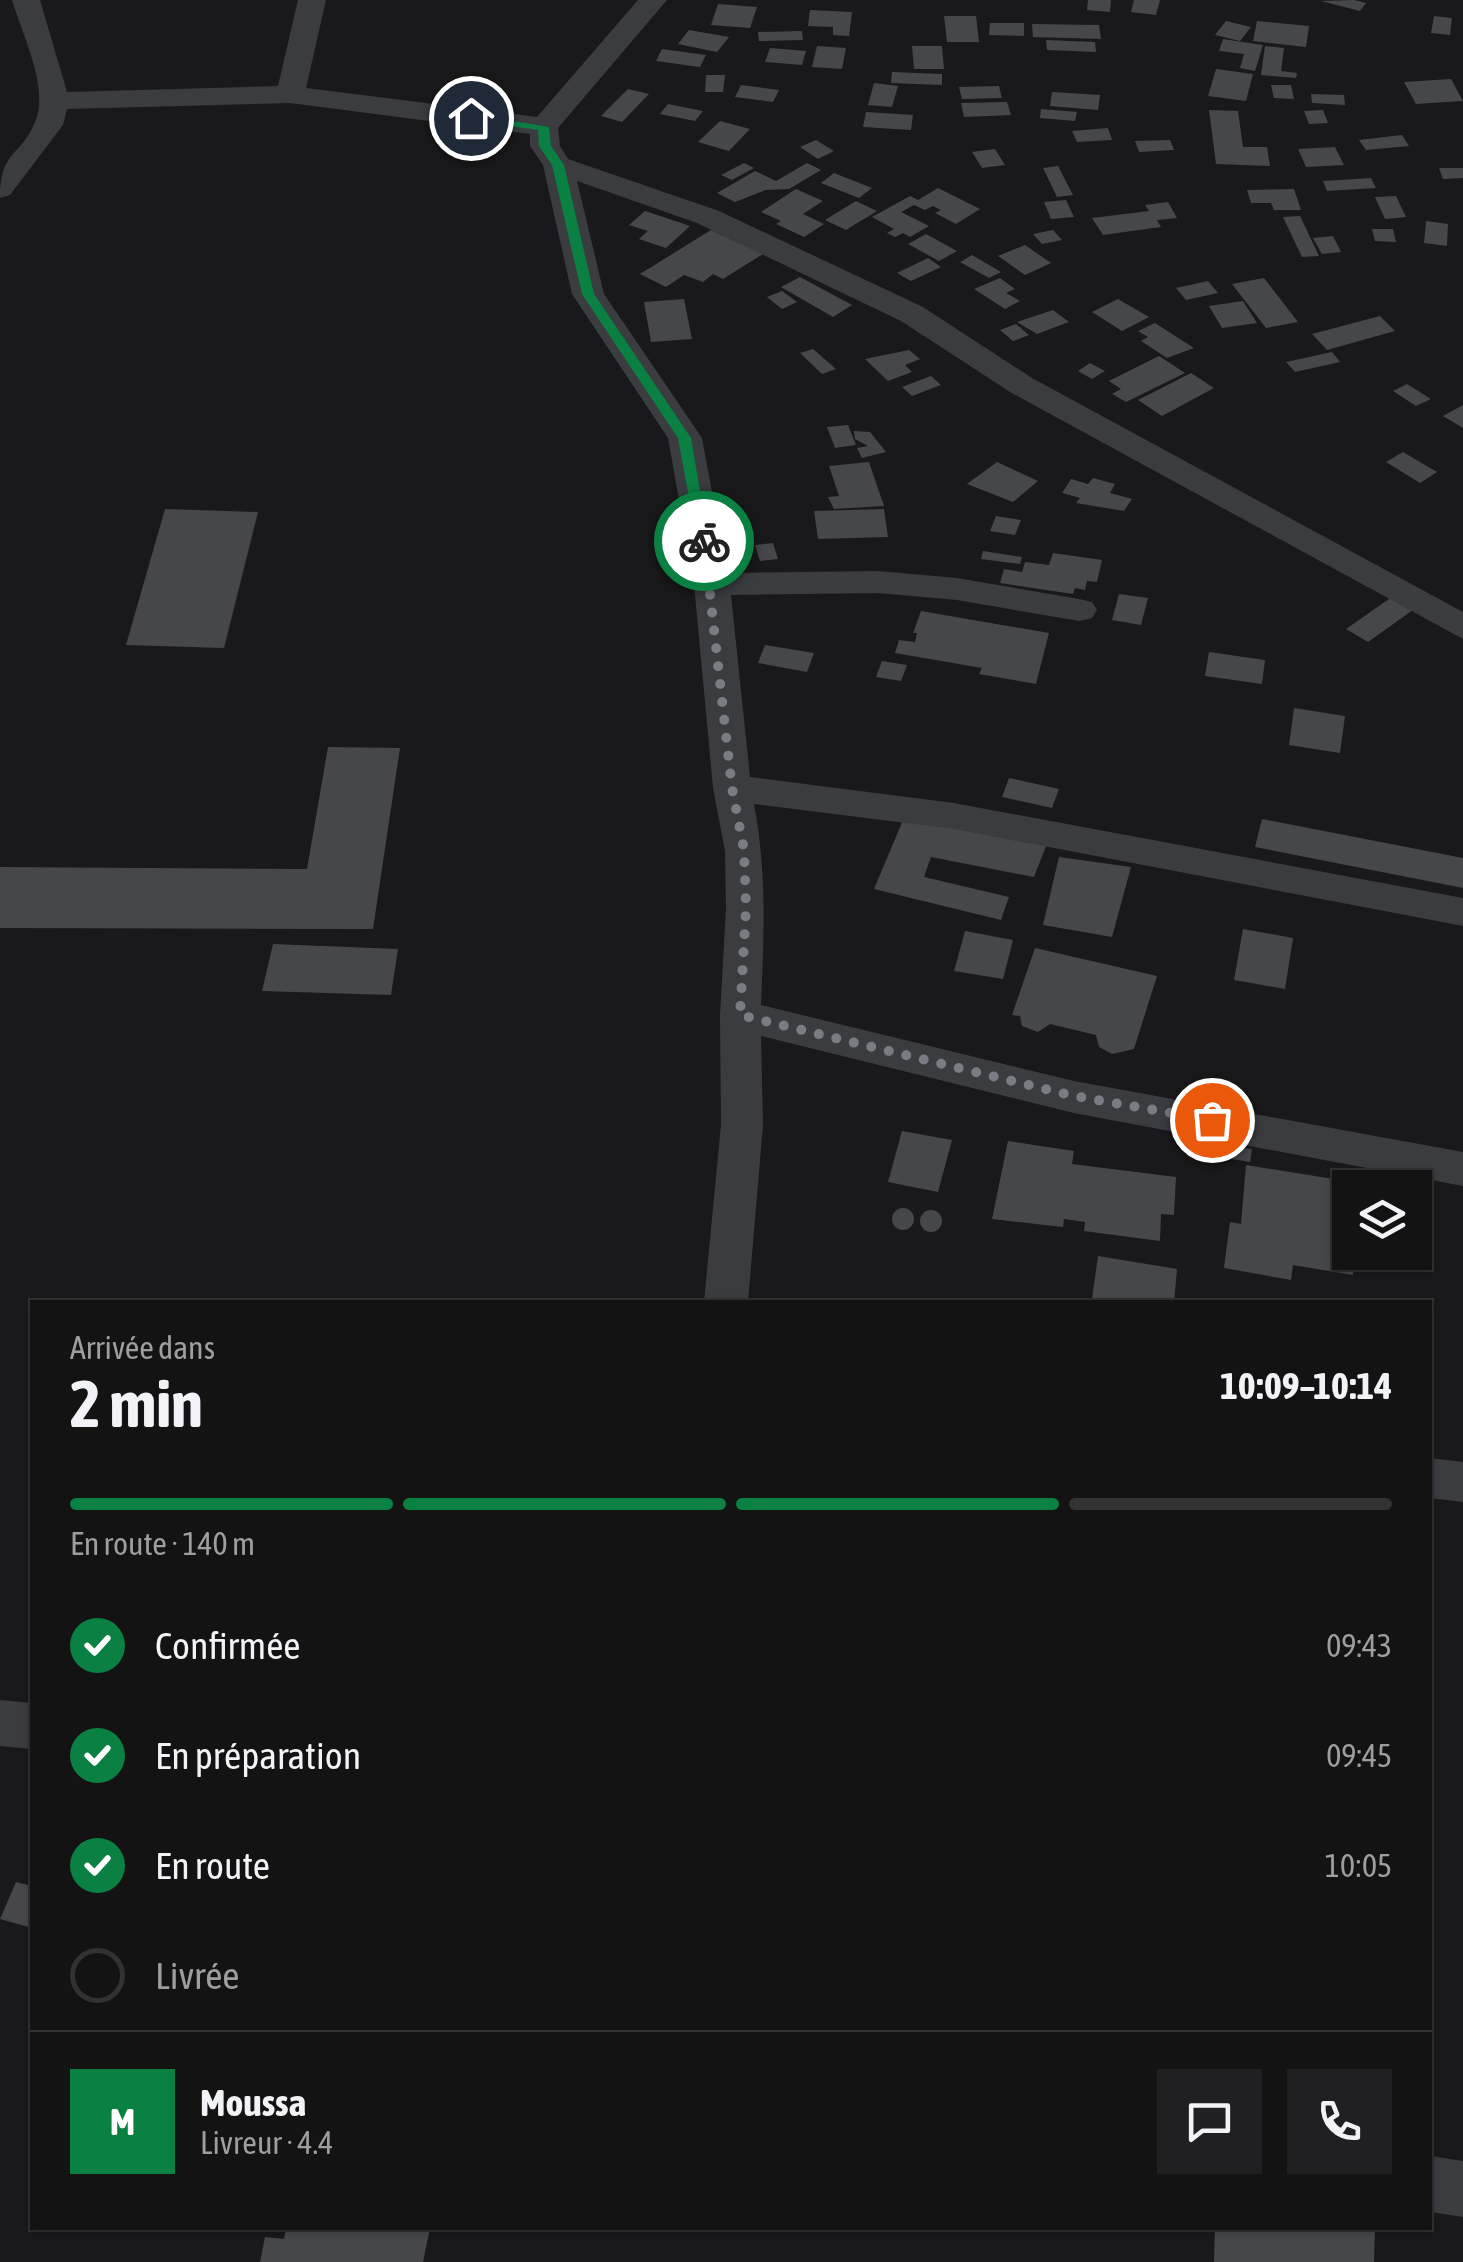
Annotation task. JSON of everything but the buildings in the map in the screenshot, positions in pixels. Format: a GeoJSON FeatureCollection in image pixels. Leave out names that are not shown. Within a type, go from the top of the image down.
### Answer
{"type":"FeatureCollection","features":[{"type":"Feature","properties":{"kind":"street"},"geometry":{"type":"LineString","coordinates":[[0,189],[49,125],[55,101],[26,0]]}},
{"type":"Feature","properties":{"kind":"street"},"geometry":{"type":"LineString","coordinates":[[290,94],[312,0]]}},
{"type":"Feature","properties":{"kind":"street"},"geometry":{"type":"LineString","coordinates":[[653,0],[544,127],[545,146],[558,165],[588,294],[685,438],[712,584],[732,788],[744,850],[746,908],[740,1015],[742,1125],[726,1300]]}},
{"type":"Feature","properties":{"kind":"street"},"geometry":{"type":"LineString","coordinates":[[55,101],[290,94],[544,127]]}},
{"type":"Feature","properties":{"kind":"street"},"geometry":{"type":"LineString","coordinates":[[0,152],[31,150]]}},
{"type":"Feature","properties":{"kind":"street"},"geometry":{"type":"LineString","coordinates":[[558,165],[708,218],[912,314],[1021,385],[1463,627]]}},
{"type":"Feature","properties":{"kind":"street"},"geometry":{"type":"LineString","coordinates":[[712,584],[878,582],[957,589],[1079,610]]}},
{"type":"Feature","properties":{"kind":"street"},"geometry":{"type":"LineString","coordinates":[[732,788],[954,816],[1463,912]]}},
{"type":"Feature","properties":{"kind":"street"},"geometry":{"type":"LineString","coordinates":[[740,1015],[1074,1096],[1463,1169]]}},
{"type":"Feature","properties":{"kind":"street"},"geometry":{"type":"LineString","coordinates":[[1432,1478],[1463,1482]]}},
{"type":"Feature","properties":{"kind":"street"},"geometry":{"type":"LineString","coordinates":[[0,1722],[30,1726]]}},
{"type":"Feature","properties":{"kind":"street"},"geometry":{"type":"LineString","coordinates":[[1432,2184],[1463,2189]]}},
{"type":"Feature","properties":{"kind":"way so far"},"geometry":{"type":"LineString","coordinates":[[704,541],[712,584],[732,788],[744,850],[746,908],[740,1015],[1074,1096],[1212,1120]]}},
{"type":"Feature","properties":{"kind":"route"},"geometry":{"type":"LineString","coordinates":[[471,118],[544,127],[545,146],[558,165],[588,294],[685,438],[704,541]]}}]}
